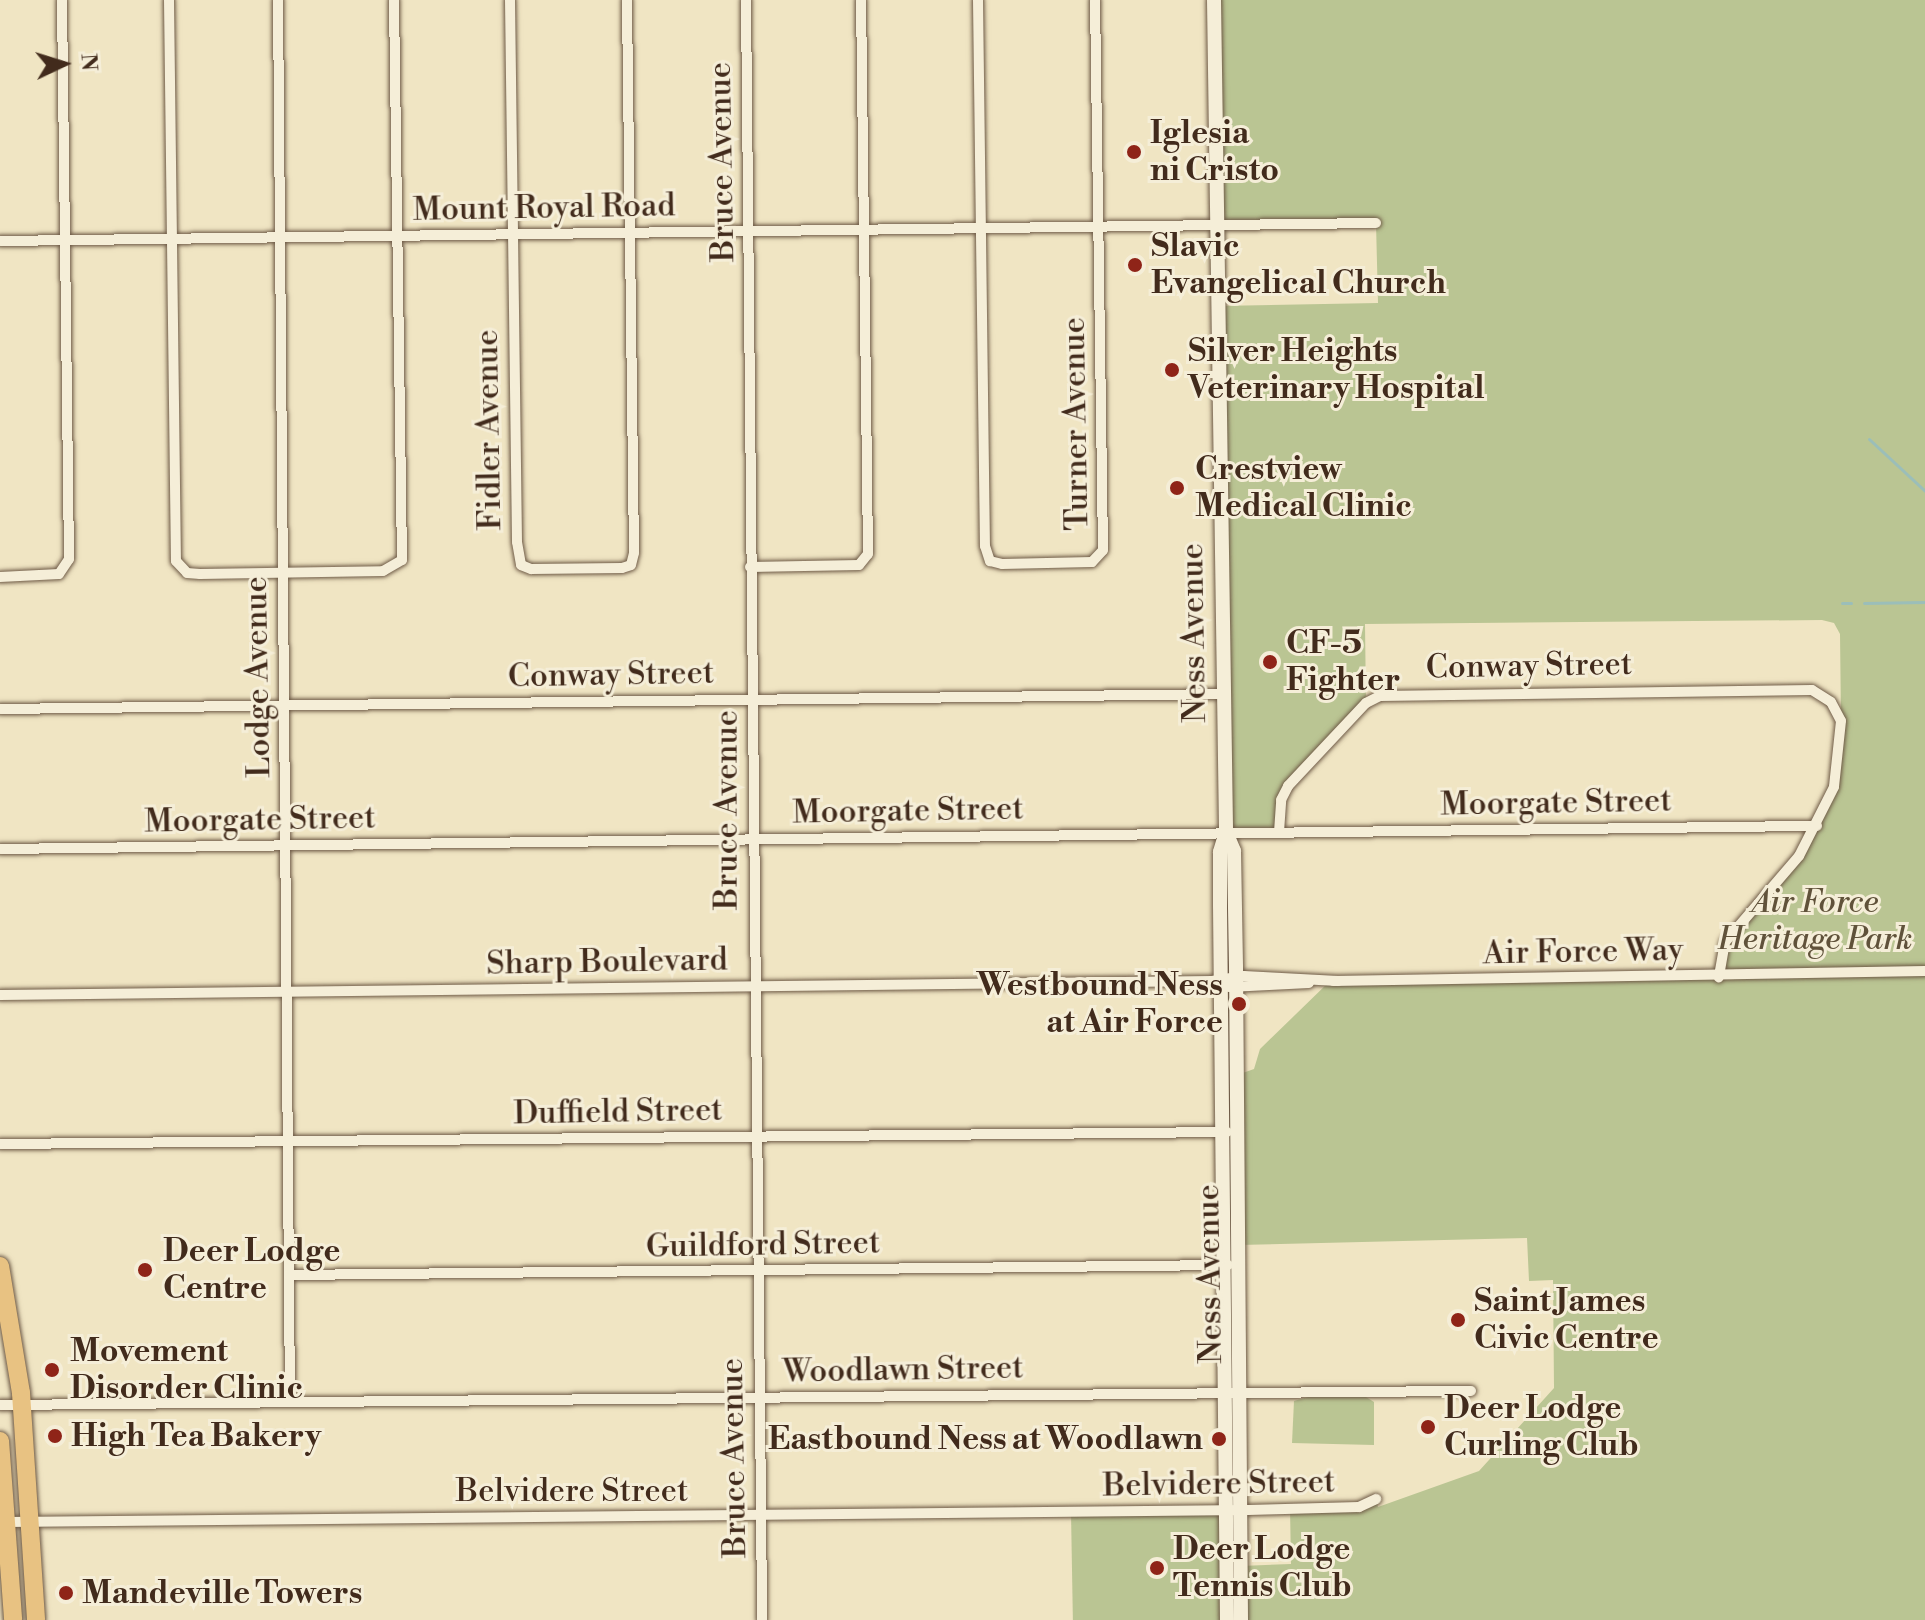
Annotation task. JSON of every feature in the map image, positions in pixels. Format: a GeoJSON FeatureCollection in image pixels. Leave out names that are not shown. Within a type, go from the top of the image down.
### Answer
{"type":"FeatureCollection","features":[{"type":"Feature","properties":{"kind":"highway"},"geometry":{"type":"LineString","coordinates":[[0,1266],[22,1404],[36,1620]]}},
{"type":"Feature","properties":{"kind":"highway"},"geometry":{"type":"LineString","coordinates":[[0,1441],[13,1620]]}},
{"type":"Feature","properties":{"kind":"main road","name":"Ness Avenue"},"geometry":{"type":"LineString","coordinates":[[1214,0],[1226,832],[1220,852],[1218,981],[1221,1132],[1240,1393],[1227,1620]]}},
{"type":"Feature","properties":{"kind":"main road","name":"Ness Avenue"},"geometry":{"type":"LineString","coordinates":[[1226,832],[1234,851],[1237,1132],[1224,1393],[1241,1620]]}},
{"type":"Feature","properties":{"kind":"street"},"geometry":{"type":"LineString","coordinates":[[0,577],[59,574],[69,559],[62,0]]}},
{"type":"Feature","properties":{"kind":"street"},"geometry":{"type":"LineString","coordinates":[[169,0],[176,561],[187,573],[383,571],[402,560],[394,0]]}},
{"type":"Feature","properties":{"kind":"street","name":"Lodge Avenue"},"geometry":{"type":"LineString","coordinates":[[278,0],[290,1402]]}},
{"type":"Feature","properties":{"kind":"street"},"geometry":{"type":"LineString","coordinates":[[510,0],[512,234]]}},
{"type":"Feature","properties":{"kind":"street"},"geometry":{"type":"LineString","coordinates":[[627,0],[629,232]]}},
{"type":"Feature","properties":{"kind":"street","name":"Bruce Avenue"},"geometry":{"type":"LineString","coordinates":[[746,0],[762,1620]]}},
{"type":"Feature","properties":{"kind":"street"},"geometry":{"type":"LineString","coordinates":[[750,567],[852,565],[867,558],[861,0]]}},
{"type":"Feature","properties":{"kind":"street"},"geometry":{"type":"LineString","coordinates":[[978,0],[981,228]]}},
{"type":"Feature","properties":{"kind":"street"},"geometry":{"type":"LineString","coordinates":[[1095,0],[1099,227]]}},
{"type":"Feature","properties":{"kind":"street","name":"Mount Royal Road"},"geometry":{"type":"LineString","coordinates":[[0,241],[1376,223]]}},
{"type":"Feature","properties":{"kind":"street","name":"Turner Avenue"},"geometry":{"type":"LineString","coordinates":[[981,228],[985,546],[990,561],[1002,564],[1092,562],[1103,550],[1099,227]]}},
{"type":"Feature","properties":{"kind":"street","name":"Fidler Avenue"},"geometry":{"type":"LineString","coordinates":[[512,234],[517,555],[521,565],[540,569],[622,568],[631,565],[634,553],[629,232]]}},
{"type":"Feature","properties":{"kind":"street","name":"Conway Street"},"geometry":{"type":"LineString","coordinates":[[1279,832],[1281,800],[1296,776],[1366,703],[1388,694],[1799,688],[1823,695],[1841,721],[1838,772],[1817,826]]}},
{"type":"Feature","properties":{"kind":"street","name":"Conway Street"},"geometry":{"type":"LineString","coordinates":[[0,709],[1223,694]]}},
{"type":"Feature","properties":{"kind":"street"},"geometry":{"type":"LineString","coordinates":[[1719,977],[1725,942],[1785,875],[1817,826]]}},
{"type":"Feature","properties":{"kind":"street","name":"Moorgate Street"},"geometry":{"type":"LineString","coordinates":[[0,849],[1817,826]]}},
{"type":"Feature","properties":{"kind":"street","name":"Air Force Way"},"geometry":{"type":"LineString","coordinates":[[1218,981],[1719,977],[1925,971]]}},
{"type":"Feature","properties":{"kind":"street","name":"Sharp Boulevard"},"geometry":{"type":"LineString","coordinates":[[0,995],[1218,981]]}},
{"type":"Feature","properties":{"kind":"street","name":"Duffield Street"},"geometry":{"type":"LineString","coordinates":[[0,1144],[1237,1132]]}},
{"type":"Feature","properties":{"kind":"street","name":"Guildford Street"},"geometry":{"type":"LineString","coordinates":[[289,1275],[1230,1265]]}},
{"type":"Feature","properties":{"kind":"street","name":"Woodlawn Street"},"geometry":{"type":"LineString","coordinates":[[0,1405],[1471,1391]]}},
{"type":"Feature","properties":{"kind":"street","name":"Belvidere Street"},"geometry":{"type":"LineString","coordinates":[[6,1522],[1233,1510],[1359,1507],[1376,1499]]}},
{"type":"Feature","properties":{"kind":"green space","name":"Air Force Heritage Park"},"geometry":{"type":"Polygon","coordinates":[[[1215,0],[1925,0],[1925,1620],[1241,1620],[1241,1566],[1291,1564],[1290,1508],[1359,1507],[1376,1499],[1378,1507],[1479,1471],[1554,1388],[1553,1280],[1529,1281],[1527,1238],[1238,1245],[1237,1075],[1254,1069],[1260,1049],[1330,981],[1719,977],[1719,956],[1778,884],[1826,807],[1841,721],[1840,634],[1834,623],[1822,620],[1365,624],[1366,703],[1288,786],[1279,832],[1226,832],[1218,306],[1378,303],[1376,223],[1217,226],[1215,0]]]}},
{"type":"Feature","properties":{"kind":"green space"},"geometry":{"type":"Polygon","coordinates":[[[1308,1397],[1366,1397],[1374,1402],[1374,1445],[1292,1443],[1294,1401],[1308,1397]]]}},
{"type":"Feature","properties":{"kind":"green space"},"geometry":{"type":"Polygon","coordinates":[[[1225,1511],[1227,1620],[1073,1620],[1071,1514],[1225,1511]]]}},
{"type":"Feature","properties":{"kind":"waterway"},"geometry":{"type":"LineString","coordinates":[[1869,439],[1925,491]]}},
{"type":"Feature","properties":{"kind":"waterway"},"geometry":{"type":"LineString","coordinates":[[1864,603],[1925,602]]}},
{"type":"Feature","properties":{"kind":"waterway"},"geometry":{"type":"LineString","coordinates":[[1842,603],[1851,603]]}},
{"type":"Feature","properties":{"kind":"place","name":"Iglesia ni Cristo"},"geometry":{"type":"Point","coordinates":[1134,152]}},
{"type":"Feature","properties":{"kind":"place","name":"Slavic Evangelical Church"},"geometry":{"type":"Point","coordinates":[1135,265]}},
{"type":"Feature","properties":{"kind":"place","name":"Silver Heights Veterinary Hospital"},"geometry":{"type":"Point","coordinates":[1172,370]}},
{"type":"Feature","properties":{"kind":"place","name":"Crestview Medical Clinic"},"geometry":{"type":"Point","coordinates":[1177,488]}},
{"type":"Feature","properties":{"kind":"place","name":"CF-5 Fighter"},"geometry":{"type":"Point","coordinates":[1270,662]}},
{"type":"Feature","properties":{"kind":"place","name":"Westbound Ness at Air Force"},"geometry":{"type":"Point","coordinates":[1239,1004]}},
{"type":"Feature","properties":{"kind":"place","name":"Deer Lodge Centre"},"geometry":{"type":"Point","coordinates":[145,1270]}},
{"type":"Feature","properties":{"kind":"place","name":"Saint James Civic Centre"},"geometry":{"type":"Point","coordinates":[1458,1320]}},
{"type":"Feature","properties":{"kind":"place","name":"Movement Disorder Clinic"},"geometry":{"type":"Point","coordinates":[52,1370]}},
{"type":"Feature","properties":{"kind":"place","name":"Deer Lodge Curling Club"},"geometry":{"type":"Point","coordinates":[1428,1427]}},
{"type":"Feature","properties":{"kind":"place","name":"High Tea Bakery"},"geometry":{"type":"Point","coordinates":[55,1436]}},
{"type":"Feature","properties":{"kind":"place","name":"Eastbound Ness at Woodlawn"},"geometry":{"type":"Point","coordinates":[1219,1439]}},
{"type":"Feature","properties":{"kind":"place","name":"Deer Lodge Tennis Club"},"geometry":{"type":"Point","coordinates":[1157,1568]}},
{"type":"Feature","properties":{"kind":"place","name":"Mandeville Towers"},"geometry":{"type":"Point","coordinates":[66,1593]}}]}
